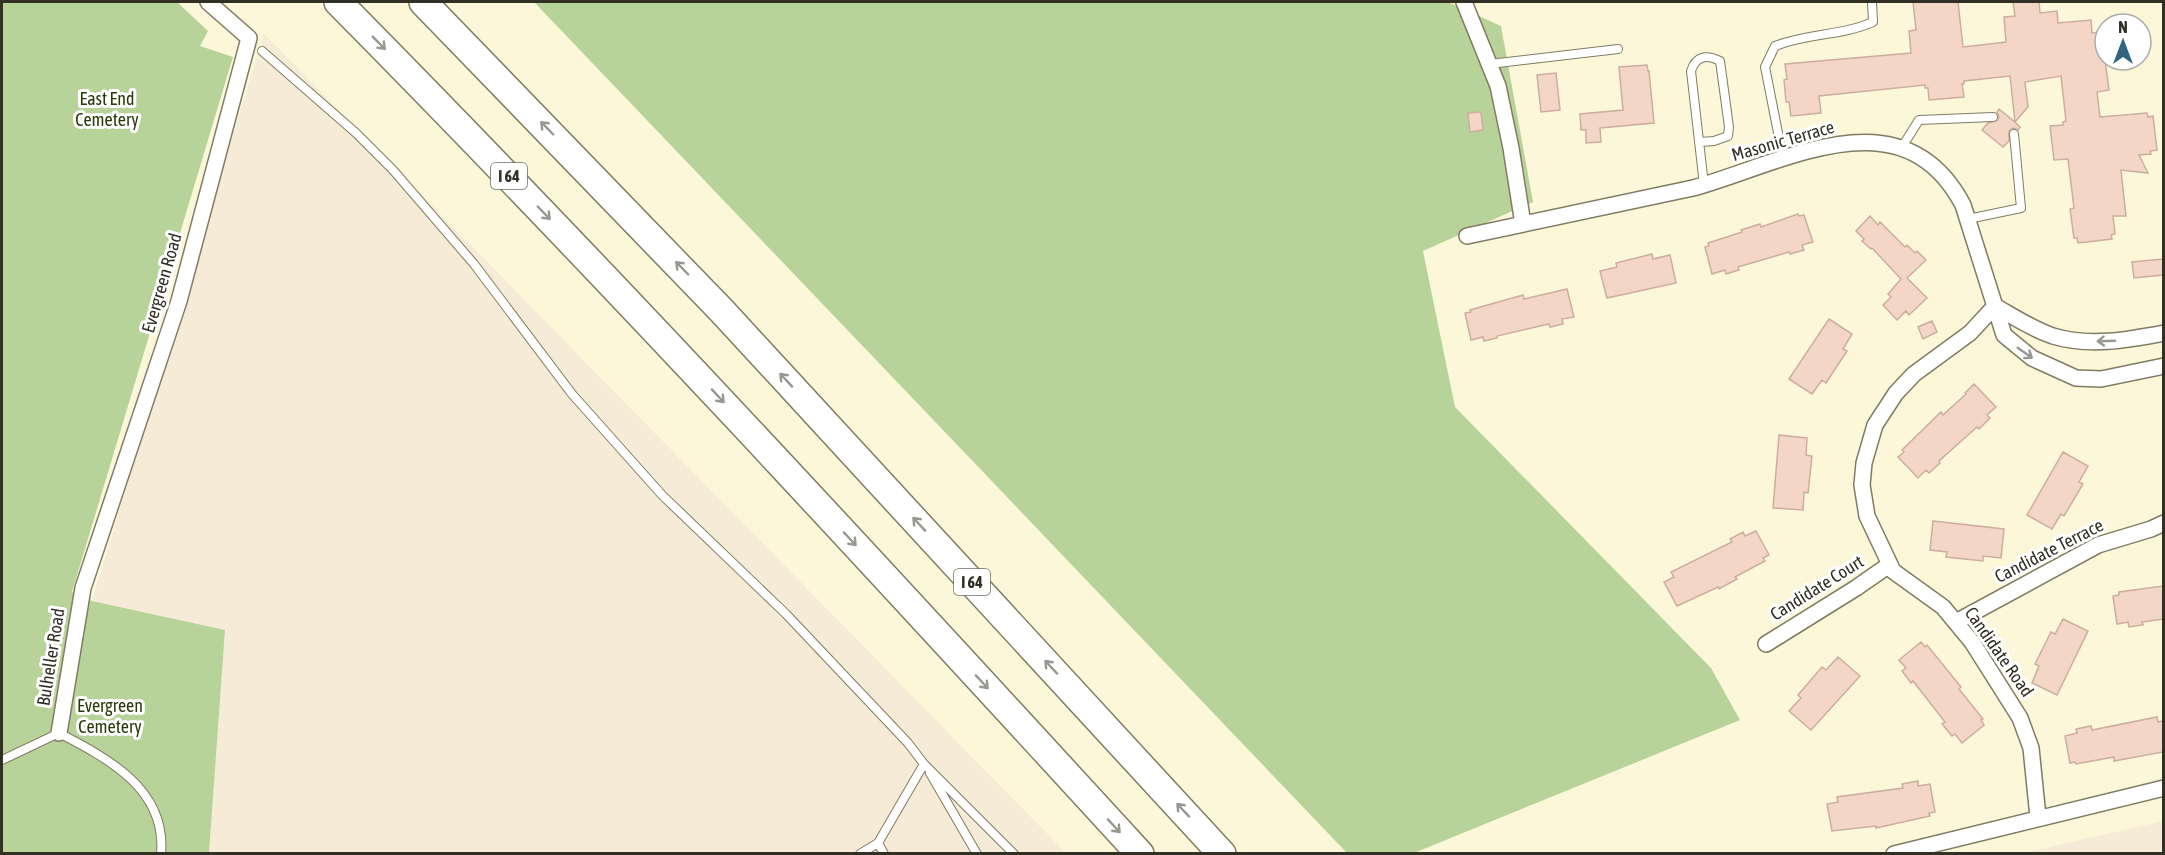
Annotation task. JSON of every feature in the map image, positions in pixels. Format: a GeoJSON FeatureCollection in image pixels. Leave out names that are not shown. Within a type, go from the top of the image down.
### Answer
{"type":"FeatureCollection","features":[{"type":"Feature","properties":{"kind":"highway","name":"I 64"},"geometry":{"type":"LineString","coordinates":[[338,2],[465,130],[678,353],[1140,854]]}},
{"type":"Feature","properties":{"kind":"highway","name":"I 64"},"geometry":{"type":"LineString","coordinates":[[423,2],[722,310],[1222,854]]}},
{"type":"Feature","properties":{"kind":"street","name":"Evergreen Road"},"geometry":{"type":"LineString","coordinates":[[82,588],[179,301],[249,38],[208,2]]}},
{"type":"Feature","properties":{"kind":"street"},"geometry":{"type":"LineString","coordinates":[[1464,2],[1498,87],[1511,148],[1523,224]]}},
{"type":"Feature","properties":{"kind":"street","name":"Masonic Terrace"},"geometry":{"type":"LineString","coordinates":[[1467,236],[1704,185],[1815,149],[1853,143],[1883,143],[1902,147],[1926,159],[1956,191],[1968,219],[2004,334],[2011,342],[2032,358],[2076,378],[2101,379],[2163,366]]}},
{"type":"Feature","properties":{"kind":"street"},"geometry":{"type":"LineString","coordinates":[[1995,306],[2052,335],[2084,342],[2114,341],[2163,333]]}},
{"type":"Feature","properties":{"kind":"street","name":"Candidate Road"},"geometry":{"type":"LineString","coordinates":[[1995,306],[1970,333],[1914,374],[1896,393],[1875,425],[1864,463],[1862,485],[1867,516],[1893,571],[1943,607],[1956,622],[1972,642],[2020,718],[2031,748],[2038,817]]}},
{"type":"Feature","properties":{"kind":"street","name":"Candidate Terrace"},"geometry":{"type":"LineString","coordinates":[[1956,622],[2098,545],[2151,529],[2163,523]]}},
{"type":"Feature","properties":{"kind":"street","name":"Candidate Court"},"geometry":{"type":"LineString","coordinates":[[1766,644],[1889,565]]}},
{"type":"Feature","properties":{"kind":"street","name":"Bulheller Road"},"geometry":{"type":"LineString","coordinates":[[59,733],[82,588]]}},
{"type":"Feature","properties":{"kind":"street"},"geometry":{"type":"LineString","coordinates":[[1894,854],[2163,788]]}},
{"type":"Feature","properties":{"kind":"lane"},"geometry":{"type":"LineString","coordinates":[[1783,158],[1765,67],[1775,46],[1790,40],[1854,30],[1873,22],[1872,2]]}},
{"type":"Feature","properties":{"kind":"lane"},"geometry":{"type":"LineString","coordinates":[[1490,64],[1618,49]]}},
{"type":"Feature","properties":{"kind":"lane"},"geometry":{"type":"LineString","coordinates":[[262,51],[356,133],[393,170],[474,264],[572,394],[662,495],[786,614],[908,743],[924,764],[977,854]]}},
{"type":"Feature","properties":{"kind":"lane"},"geometry":{"type":"LineString","coordinates":[[1700,142],[1724,138],[1728,136],[1730,127],[1720,61],[1711,56],[1700,57],[1693,64],[1691,71],[1704,185]]}},
{"type":"Feature","properties":{"kind":"lane"},"geometry":{"type":"LineString","coordinates":[[1902,147],[1919,120],[1993,117]]}},
{"type":"Feature","properties":{"kind":"lane"},"geometry":{"type":"LineString","coordinates":[[1968,219],[2021,208],[2014,134]]}},
{"type":"Feature","properties":{"kind":"lane"},"geometry":{"type":"LineString","coordinates":[[2,760],[59,733],[104,758],[131,777],[147,799],[161,832],[161,854]]}},
{"type":"Feature","properties":{"kind":"lane"},"geometry":{"type":"LineString","coordinates":[[860,854],[878,843],[924,764]]}},
{"type":"Feature","properties":{"kind":"lane"},"geometry":{"type":"LineString","coordinates":[[924,764],[1014,854]]}},
{"type":"Feature","properties":{"kind":"lane"},"geometry":{"type":"LineString","coordinates":[[878,843],[884,854]]}},
{"type":"Feature","properties":{"kind":"shaded area"},"geometry":{"type":"Polygon","coordinates":[[[264,34],[1066,853],[209,853],[225,630],[92,601],[264,34]]]}},
{"type":"Feature","properties":{"kind":"shaded area"},"geometry":{"type":"Polygon","coordinates":[[[2163,821],[2163,853],[2023,853],[2163,821]]]}},
{"type":"Feature","properties":{"kind":"green space","name":"East End Cemetery"},"geometry":{"type":"Polygon","coordinates":[[[2,2],[177,2],[208,31],[200,46],[233,57],[72,592],[92,601],[225,630],[209,853],[2,854],[2,2]]]}},
{"type":"Feature","properties":{"kind":"green space"},"geometry":{"type":"Polygon","coordinates":[[[534,2],[1448,2],[1501,26],[1533,202],[1423,251],[1455,407],[1711,668],[1740,720],[1414,853],[1347,853],[534,2]]]}},
{"type":"Feature","properties":{"kind":"building"},"geometry":{"type":"Polygon","coordinates":[[[1913,2],[1958,2],[1963,47],[2006,42],[2004,17],[2015,16],[2013,2],[2039,2],[2040,13],[2057,11],[2058,23],[2091,20],[2093,72],[2107,72],[2109,90],[2097,92],[2100,117],[2147,113],[2148,117],[2153,116],[2157,150],[2150,151],[2151,154],[2139,155],[2148,173],[2121,170],[2126,216],[2113,216],[2115,234],[2111,235],[2112,239],[2078,243],[2077,238],[2074,238],[2070,209],[2074,208],[2068,159],[2054,160],[2050,126],[2063,125],[2066,121],[2061,76],[2025,82],[2028,107],[2015,122],[2010,76],[1964,81],[1962,84],[1964,97],[1929,100],[1928,88],[1925,88],[1925,85],[1819,96],[1821,113],[1791,116],[1789,102],[1786,102],[1785,64],[1911,53],[1909,31],[1916,30],[1913,2]]]}},
{"type":"Feature","properties":{"kind":"building"},"geometry":{"type":"Polygon","coordinates":[[[1647,65],[1654,123],[1600,128],[1601,142],[1586,143],[1586,130],[1581,130],[1580,114],[1623,110],[1619,67],[1647,65]]]}},
{"type":"Feature","properties":{"kind":"building"},"geometry":{"type":"Polygon","coordinates":[[[1556,73],[1560,110],[1541,112],[1537,75],[1556,73]]]}},
{"type":"Feature","properties":{"kind":"building"},"geometry":{"type":"Polygon","coordinates":[[[1999,109],[2020,127],[2018,130],[2013,128],[2009,131],[2009,141],[2003,147],[1982,130],[1988,123],[1998,120],[1999,109]]]}},
{"type":"Feature","properties":{"kind":"building"},"geometry":{"type":"Polygon","coordinates":[[[1481,112],[1483,130],[1470,132],[1468,113],[1481,112]]]}},
{"type":"Feature","properties":{"kind":"building"},"geometry":{"type":"Polygon","coordinates":[[[1798,214],[1799,216],[1804,215],[1813,242],[1802,245],[1804,250],[1790,254],[1789,252],[1738,267],[1739,270],[1726,274],[1725,270],[1712,274],[1705,247],[1709,246],[1708,243],[1742,232],[1741,230],[1760,224],[1761,227],[1798,214]]]}},
{"type":"Feature","properties":{"kind":"building"},"geometry":{"type":"Polygon","coordinates":[[[1870,216],[1878,225],[1880,222],[1905,247],[1907,245],[1915,253],[1917,251],[1926,260],[1907,278],[1927,298],[1909,315],[1906,311],[1897,320],[1883,305],[1891,297],[1888,294],[1901,279],[1872,248],[1862,241],[1864,239],[1856,231],[1870,216]]]}},
{"type":"Feature","properties":{"kind":"building"},"geometry":{"type":"Polygon","coordinates":[[[1652,254],[1653,259],[1670,255],[1676,283],[1607,298],[1600,271],[1617,267],[1616,263],[1652,254]]]}},
{"type":"Feature","properties":{"kind":"building"},"geometry":{"type":"Polygon","coordinates":[[[2163,259],[2163,275],[2134,278],[2132,262],[2163,259]]]}},
{"type":"Feature","properties":{"kind":"building"},"geometry":{"type":"Polygon","coordinates":[[[1567,289],[1574,317],[1562,319],[1563,324],[1550,327],[1549,324],[1484,341],[1483,337],[1471,340],[1465,313],[1471,312],[1470,310],[1523,295],[1524,299],[1567,289]]]}},
{"type":"Feature","properties":{"kind":"building"},"geometry":{"type":"Polygon","coordinates":[[[1829,319],[1852,334],[1843,349],[1847,351],[1826,383],[1822,380],[1812,394],[1789,379],[1829,319]]]}},
{"type":"Feature","properties":{"kind":"building"},"geometry":{"type":"Polygon","coordinates":[[[1932,321],[1937,332],[1923,339],[1918,327],[1932,321]]]}},
{"type":"Feature","properties":{"kind":"building"},"geometry":{"type":"Polygon","coordinates":[[[1974,384],[1996,407],[1987,415],[1990,418],[1939,461],[1940,463],[1929,473],[1926,470],[1918,478],[1898,457],[1904,452],[1902,450],[1941,412],[1943,415],[1966,394],[1974,384]]]}},
{"type":"Feature","properties":{"kind":"building"},"geometry":{"type":"Polygon","coordinates":[[[1779,435],[1807,438],[1806,455],[1812,456],[1808,493],[1804,492],[1803,510],[1773,508],[1779,435]]]}},
{"type":"Feature","properties":{"kind":"building"},"geometry":{"type":"Polygon","coordinates":[[[2063,452],[2088,466],[2079,482],[2083,484],[2064,516],[2061,514],[2052,529],[2027,515],[2063,452]]]}},
{"type":"Feature","properties":{"kind":"building"},"geometry":{"type":"Polygon","coordinates":[[[1933,521],[2004,529],[2001,558],[1983,556],[1983,561],[1946,557],[1947,552],[1930,550],[1933,521]]]}},
{"type":"Feature","properties":{"kind":"building"},"geometry":{"type":"Polygon","coordinates":[[[1756,531],[1769,555],[1763,558],[1765,561],[1735,577],[1737,579],[1719,589],[1718,587],[1677,606],[1664,582],[1674,577],[1671,572],[1732,542],[1730,539],[1743,532],[1745,536],[1756,531]]]}},
{"type":"Feature","properties":{"kind":"building"},"geometry":{"type":"Polygon","coordinates":[[[2163,586],[2163,619],[2142,622],[2143,625],[2129,627],[2128,622],[2117,624],[2113,596],[2119,595],[2119,592],[2163,586]]]}},
{"type":"Feature","properties":{"kind":"building"},"geometry":{"type":"Polygon","coordinates":[[[2063,619],[2088,631],[2057,695],[2032,683],[2039,666],[2035,664],[2051,632],[2055,634],[2063,619]]]}},
{"type":"Feature","properties":{"kind":"building"},"geometry":{"type":"Polygon","coordinates":[[[1921,642],[1925,647],[1927,645],[1961,687],[1959,689],[1983,719],[1981,720],[1984,725],[1962,743],[1955,734],[1952,736],[1942,724],[1945,722],[1913,681],[1911,683],[1902,671],[1906,668],[1899,660],[1921,642]]]}},
{"type":"Feature","properties":{"kind":"building"},"geometry":{"type":"Polygon","coordinates":[[[1838,657],[1860,676],[1811,730],[1789,711],[1801,698],[1798,695],[1822,667],[1826,670],[1838,657]]]}},
{"type":"Feature","properties":{"kind":"building"},"geometry":{"type":"Polygon","coordinates":[[[2157,717],[2158,722],[2163,721],[2163,752],[2114,761],[2114,757],[2076,764],[2075,762],[2070,763],[2065,736],[2077,733],[2076,729],[2091,726],[2092,730],[2157,717]]]}},
{"type":"Feature","properties":{"kind":"building"},"geometry":{"type":"Polygon","coordinates":[[[1918,781],[1918,786],[1930,784],[1935,812],[1929,813],[1930,816],[1876,828],[1876,826],[1832,831],[1827,804],[1838,802],[1837,797],[1903,788],[1902,784],[1918,781]]]}},
{"type":"Feature","properties":{"kind":"park label","name":"Evergreen Cemetery"},"geometry":{"type":"Point","coordinates":[110,716]}}]}
